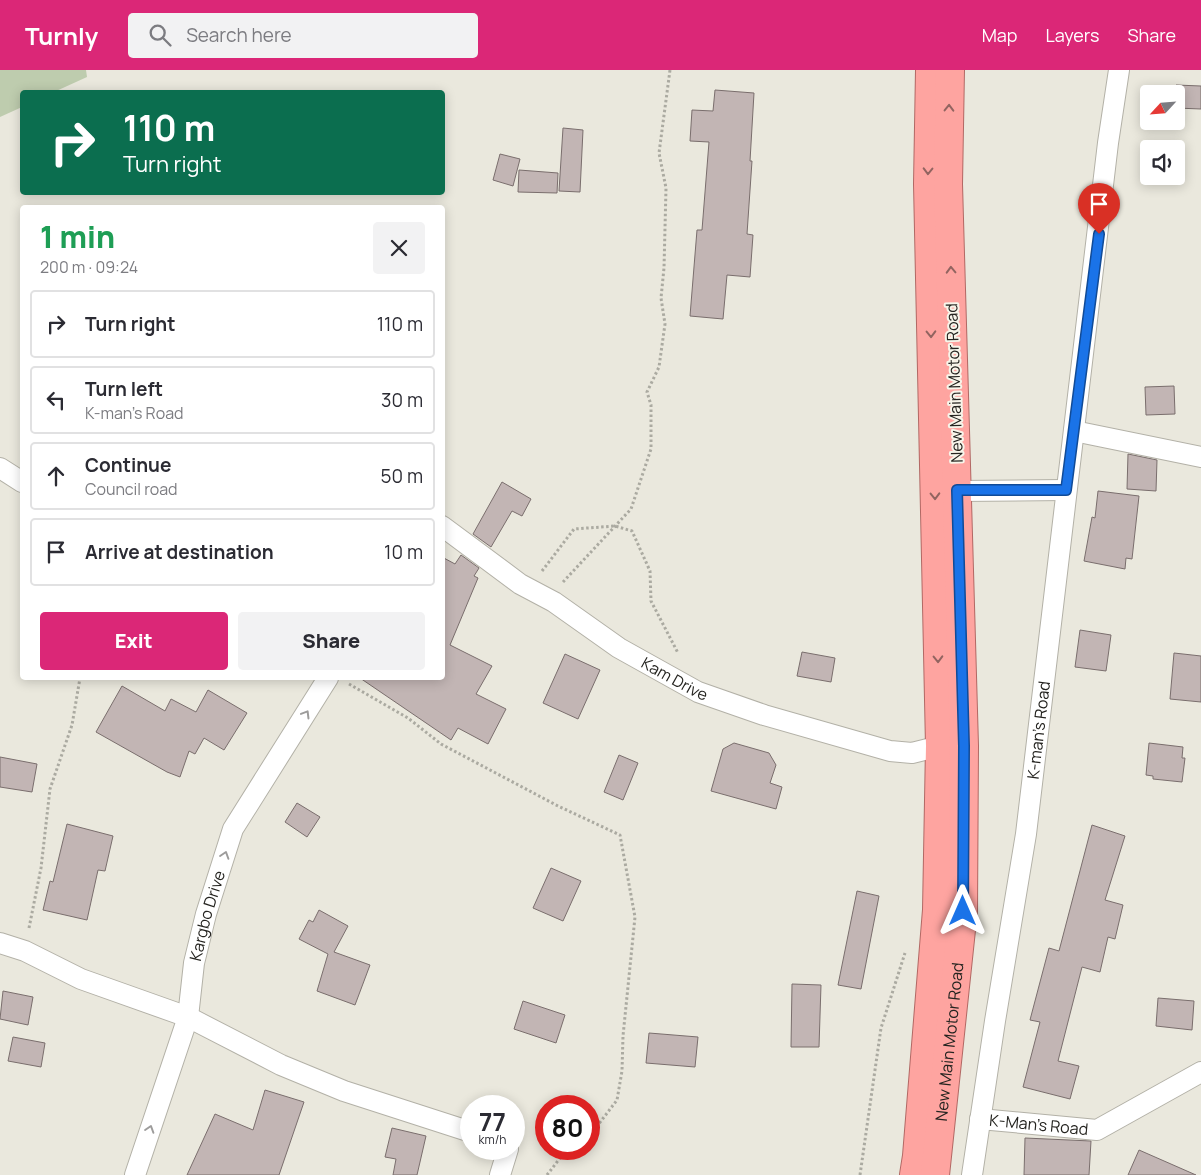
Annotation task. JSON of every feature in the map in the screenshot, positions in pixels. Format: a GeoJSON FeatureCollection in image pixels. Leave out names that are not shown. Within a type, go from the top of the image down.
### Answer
{"type":"FeatureCollection","features":[{"type":"Feature","properties":{"kind":"highway","name":"New Main Motor Road"},"geometry":{"type":"LineString","coordinates":[[914,1175],[938,910],[940,746],[928,184],[930,70]]}},
{"type":"Feature","properties":{"kind":"highway","name":"New Main Motor Road"},"geometry":{"type":"LineString","coordinates":[[935,1175],[963,911],[964,746],[948,184],[950,70]]}},
{"type":"Feature","properties":{"kind":"street","name":"K-man's Road"},"geometry":{"type":"LineString","coordinates":[[972,1175],[1026,834],[1060,563],[1066,490],[1093,283],[1108,143],[1119,70]]}},
{"type":"Feature","properties":{"kind":"street"},"geometry":{"type":"LineString","coordinates":[[1074,431],[1201,457]]}},
{"type":"Feature","properties":{"kind":"street"},"geometry":{"type":"LineString","coordinates":[[0,468],[20,481]]}},
{"type":"Feature","properties":{"kind":"street"},"geometry":{"type":"LineString","coordinates":[[957,490],[1066,490]]}},
{"type":"Feature","properties":{"kind":"street","name":"Kam Drive"},"geometry":{"type":"LineString","coordinates":[[445,528],[520,584],[547,599],[619,648],[698,692],[764,715],[890,751],[912,753],[940,746]]}},
{"type":"Feature","properties":{"kind":"street","name":"Kargbo Drive"},"geometry":{"type":"LineString","coordinates":[[135,1175],[188,1017],[194,963],[206,914],[234,829],[336,680]]}},
{"type":"Feature","properties":{"kind":"street"},"geometry":{"type":"LineString","coordinates":[[0,943],[25,951],[81,979],[188,1017],[281,1065],[344,1091],[460,1128]]}},
{"type":"Feature","properties":{"kind":"street","name":"K-Man's Road"},"geometry":{"type":"LineString","coordinates":[[980,1119],[1097,1130],[1201,1072]]}},
{"type":"Feature","properties":{"kind":"street"},"geometry":{"type":"LineString","coordinates":[[500,1175],[505,1160]]}},
{"type":"Feature","properties":{"kind":"path"},"geometry":{"type":"LineString","coordinates":[[547,599],[631,509],[651,449],[651,405],[647,392],[660,367],[665,324],[661,298],[664,268],[666,188],[659,153],[670,70]]}},
{"type":"Feature","properties":{"kind":"path"},"geometry":{"type":"LineString","coordinates":[[520,584],[546,569],[574,530],[615,526],[632,532],[650,571],[652,601],[698,692]]}},
{"type":"Feature","properties":{"kind":"path"},"geometry":{"type":"LineString","coordinates":[[25,951],[41,868],[50,789],[72,725],[80,680]]}},
{"type":"Feature","properties":{"kind":"path"},"geometry":{"type":"LineString","coordinates":[[336,680],[408,718],[441,744],[558,806],[620,835],[636,917],[622,1071],[617,1100],[600,1122]]}},
{"type":"Feature","properties":{"kind":"path"},"geometry":{"type":"LineString","coordinates":[[860,1175],[881,1028],[908,943]]}},
{"type":"Feature","properties":{"kind":"path"},"geometry":{"type":"LineString","coordinates":[[547,1175],[559,1160]]}},
{"type":"Feature","properties":{"kind":"green space"},"geometry":{"type":"Polygon","coordinates":[[[0,70],[86,70],[87,77],[58,90],[20,90],[20,108],[0,117],[0,70]]]}},
{"type":"Feature","properties":{"kind":"building"},"geometry":{"type":"Polygon","coordinates":[[[1185,85],[1201,86],[1201,109],[1185,108],[1185,85]]]}},
{"type":"Feature","properties":{"kind":"building"},"geometry":{"type":"Polygon","coordinates":[[[715,90],[754,93],[747,234],[753,235],[750,277],[727,275],[723,319],[690,316],[697,230],[702,230],[709,142],[690,141],[692,110],[713,111],[715,90]]]}},
{"type":"Feature","properties":{"kind":"building"},"geometry":{"type":"Polygon","coordinates":[[[563,128],[583,130],[580,192],[559,191],[563,128]]]}},
{"type":"Feature","properties":{"kind":"building"},"geometry":{"type":"Polygon","coordinates":[[[500,154],[520,159],[513,186],[493,180],[500,154]]]}},
{"type":"Feature","properties":{"kind":"building"},"geometry":{"type":"Polygon","coordinates":[[[519,170],[558,173],[557,193],[518,192],[519,170]]]}},
{"type":"Feature","properties":{"kind":"building"},"geometry":{"type":"Polygon","coordinates":[[[1174,386],[1175,414],[1146,415],[1145,387],[1174,386]]]}},
{"type":"Feature","properties":{"kind":"building"},"geometry":{"type":"Polygon","coordinates":[[[1128,454],[1157,460],[1156,491],[1127,489],[1128,454]]]}},
{"type":"Feature","properties":{"kind":"building"},"geometry":{"type":"Polygon","coordinates":[[[502,482],[531,499],[522,516],[512,511],[491,547],[473,534],[502,482]]]}},
{"type":"Feature","properties":{"kind":"building"},"geometry":{"type":"Polygon","coordinates":[[[1098,491],[1139,496],[1132,559],[1126,558],[1125,569],[1084,561],[1092,517],[1095,518],[1098,491]]]}},
{"type":"Feature","properties":{"kind":"building"},"geometry":{"type":"Polygon","coordinates":[[[461,555],[479,568],[474,576],[478,578],[450,645],[492,666],[476,694],[506,709],[488,744],[458,728],[451,740],[363,680],[445,680],[445,559],[455,564],[461,555]]]}},
{"type":"Feature","properties":{"kind":"building"},"geometry":{"type":"Polygon","coordinates":[[[1080,630],[1111,635],[1106,671],[1075,667],[1080,630]]]}},
{"type":"Feature","properties":{"kind":"building"},"geometry":{"type":"Polygon","coordinates":[[[802,652],[835,658],[831,682],[797,676],[802,652]]]}},
{"type":"Feature","properties":{"kind":"building"},"geometry":{"type":"Polygon","coordinates":[[[1174,653],[1201,656],[1201,702],[1170,699],[1174,653]]]}},
{"type":"Feature","properties":{"kind":"building"},"geometry":{"type":"Polygon","coordinates":[[[565,654],[600,670],[578,719],[543,703],[565,654]]]}},
{"type":"Feature","properties":{"kind":"building"},"geometry":{"type":"Polygon","coordinates":[[[122,686],[165,711],[171,699],[196,712],[208,690],[247,713],[224,750],[204,738],[195,754],[189,751],[180,777],[167,772],[96,732],[122,686]]]}},
{"type":"Feature","properties":{"kind":"building"},"geometry":{"type":"Polygon","coordinates":[[[734,743],[769,753],[776,765],[770,783],[782,787],[776,809],[711,791],[723,749],[734,743]]]}},
{"type":"Feature","properties":{"kind":"building"},"geometry":{"type":"Polygon","coordinates":[[[1149,743],[1183,747],[1182,758],[1185,758],[1182,782],[1153,779],[1153,776],[1146,775],[1149,743]]]}},
{"type":"Feature","properties":{"kind":"building"},"geometry":{"type":"Polygon","coordinates":[[[619,755],[638,763],[623,800],[604,792],[619,755]]]}},
{"type":"Feature","properties":{"kind":"building"},"geometry":{"type":"Polygon","coordinates":[[[0,757],[37,764],[32,792],[0,787],[0,757]]]}},
{"type":"Feature","properties":{"kind":"building"},"geometry":{"type":"Polygon","coordinates":[[[297,803],[320,817],[307,837],[285,822],[297,803]]]}},
{"type":"Feature","properties":{"kind":"building"},"geometry":{"type":"Polygon","coordinates":[[[67,824],[113,836],[105,871],[98,870],[87,920],[43,910],[50,881],[53,882],[67,824]]]}},
{"type":"Feature","properties":{"kind":"building"},"geometry":{"type":"Polygon","coordinates":[[[1092,825],[1125,836],[1105,900],[1123,905],[1115,939],[1108,937],[1100,972],[1082,967],[1058,1061],[1079,1066],[1070,1099],[1023,1087],[1040,1022],[1030,1020],[1049,948],[1059,951],[1092,825]]]}},
{"type":"Feature","properties":{"kind":"building"},"geometry":{"type":"Polygon","coordinates":[[[551,868],[581,881],[563,921],[533,908],[551,868]]]}},
{"type":"Feature","properties":{"kind":"building"},"geometry":{"type":"Polygon","coordinates":[[[857,891],[879,896],[861,989],[838,985],[857,891]]]}},
{"type":"Feature","properties":{"kind":"building"},"geometry":{"type":"Polygon","coordinates":[[[319,910],[348,926],[334,952],[370,965],[355,1005],[317,991],[328,954],[299,939],[309,920],[313,922],[319,910]]]}},
{"type":"Feature","properties":{"kind":"building"},"geometry":{"type":"Polygon","coordinates":[[[792,984],[821,985],[819,1047],[791,1047],[792,984]]]}},
{"type":"Feature","properties":{"kind":"building"},"geometry":{"type":"Polygon","coordinates":[[[3,991],[33,997],[28,1025],[0,1019],[3,991]]]}},
{"type":"Feature","properties":{"kind":"building"},"geometry":{"type":"Polygon","coordinates":[[[1158,998],[1194,1001],[1192,1030],[1156,1026],[1158,998]]]}},
{"type":"Feature","properties":{"kind":"building"},"geometry":{"type":"Polygon","coordinates":[[[523,1001],[565,1015],[556,1043],[514,1029],[523,1001]]]}},
{"type":"Feature","properties":{"kind":"building"},"geometry":{"type":"Polygon","coordinates":[[[649,1033],[698,1037],[695,1067],[646,1063],[649,1033]]]}},
{"type":"Feature","properties":{"kind":"building"},"geometry":{"type":"Polygon","coordinates":[[[13,1037],[45,1043],[41,1067],[8,1061],[13,1037]]]}},
{"type":"Feature","properties":{"kind":"building"},"geometry":{"type":"Polygon","coordinates":[[[265,1090],[304,1102],[279,1175],[187,1175],[215,1114],[253,1130],[265,1090]]]}},
{"type":"Feature","properties":{"kind":"building"},"geometry":{"type":"Polygon","coordinates":[[[392,1128],[426,1136],[417,1175],[393,1175],[396,1159],[385,1157],[392,1128]]]}},
{"type":"Feature","properties":{"kind":"building"},"geometry":{"type":"Polygon","coordinates":[[[1025,1138],[1091,1141],[1089,1175],[1024,1175],[1025,1138]]]}},
{"type":"Feature","properties":{"kind":"building"},"geometry":{"type":"Polygon","coordinates":[[[1139,1150],[1196,1175],[1128,1175],[1139,1150]]]}},
{"type":"Feature","properties":{"kind":"route"},"geometry":{"type":"LineString","coordinates":[[963,911],[964,746],[957,490],[1066,490],[1099,234]]}}]}
